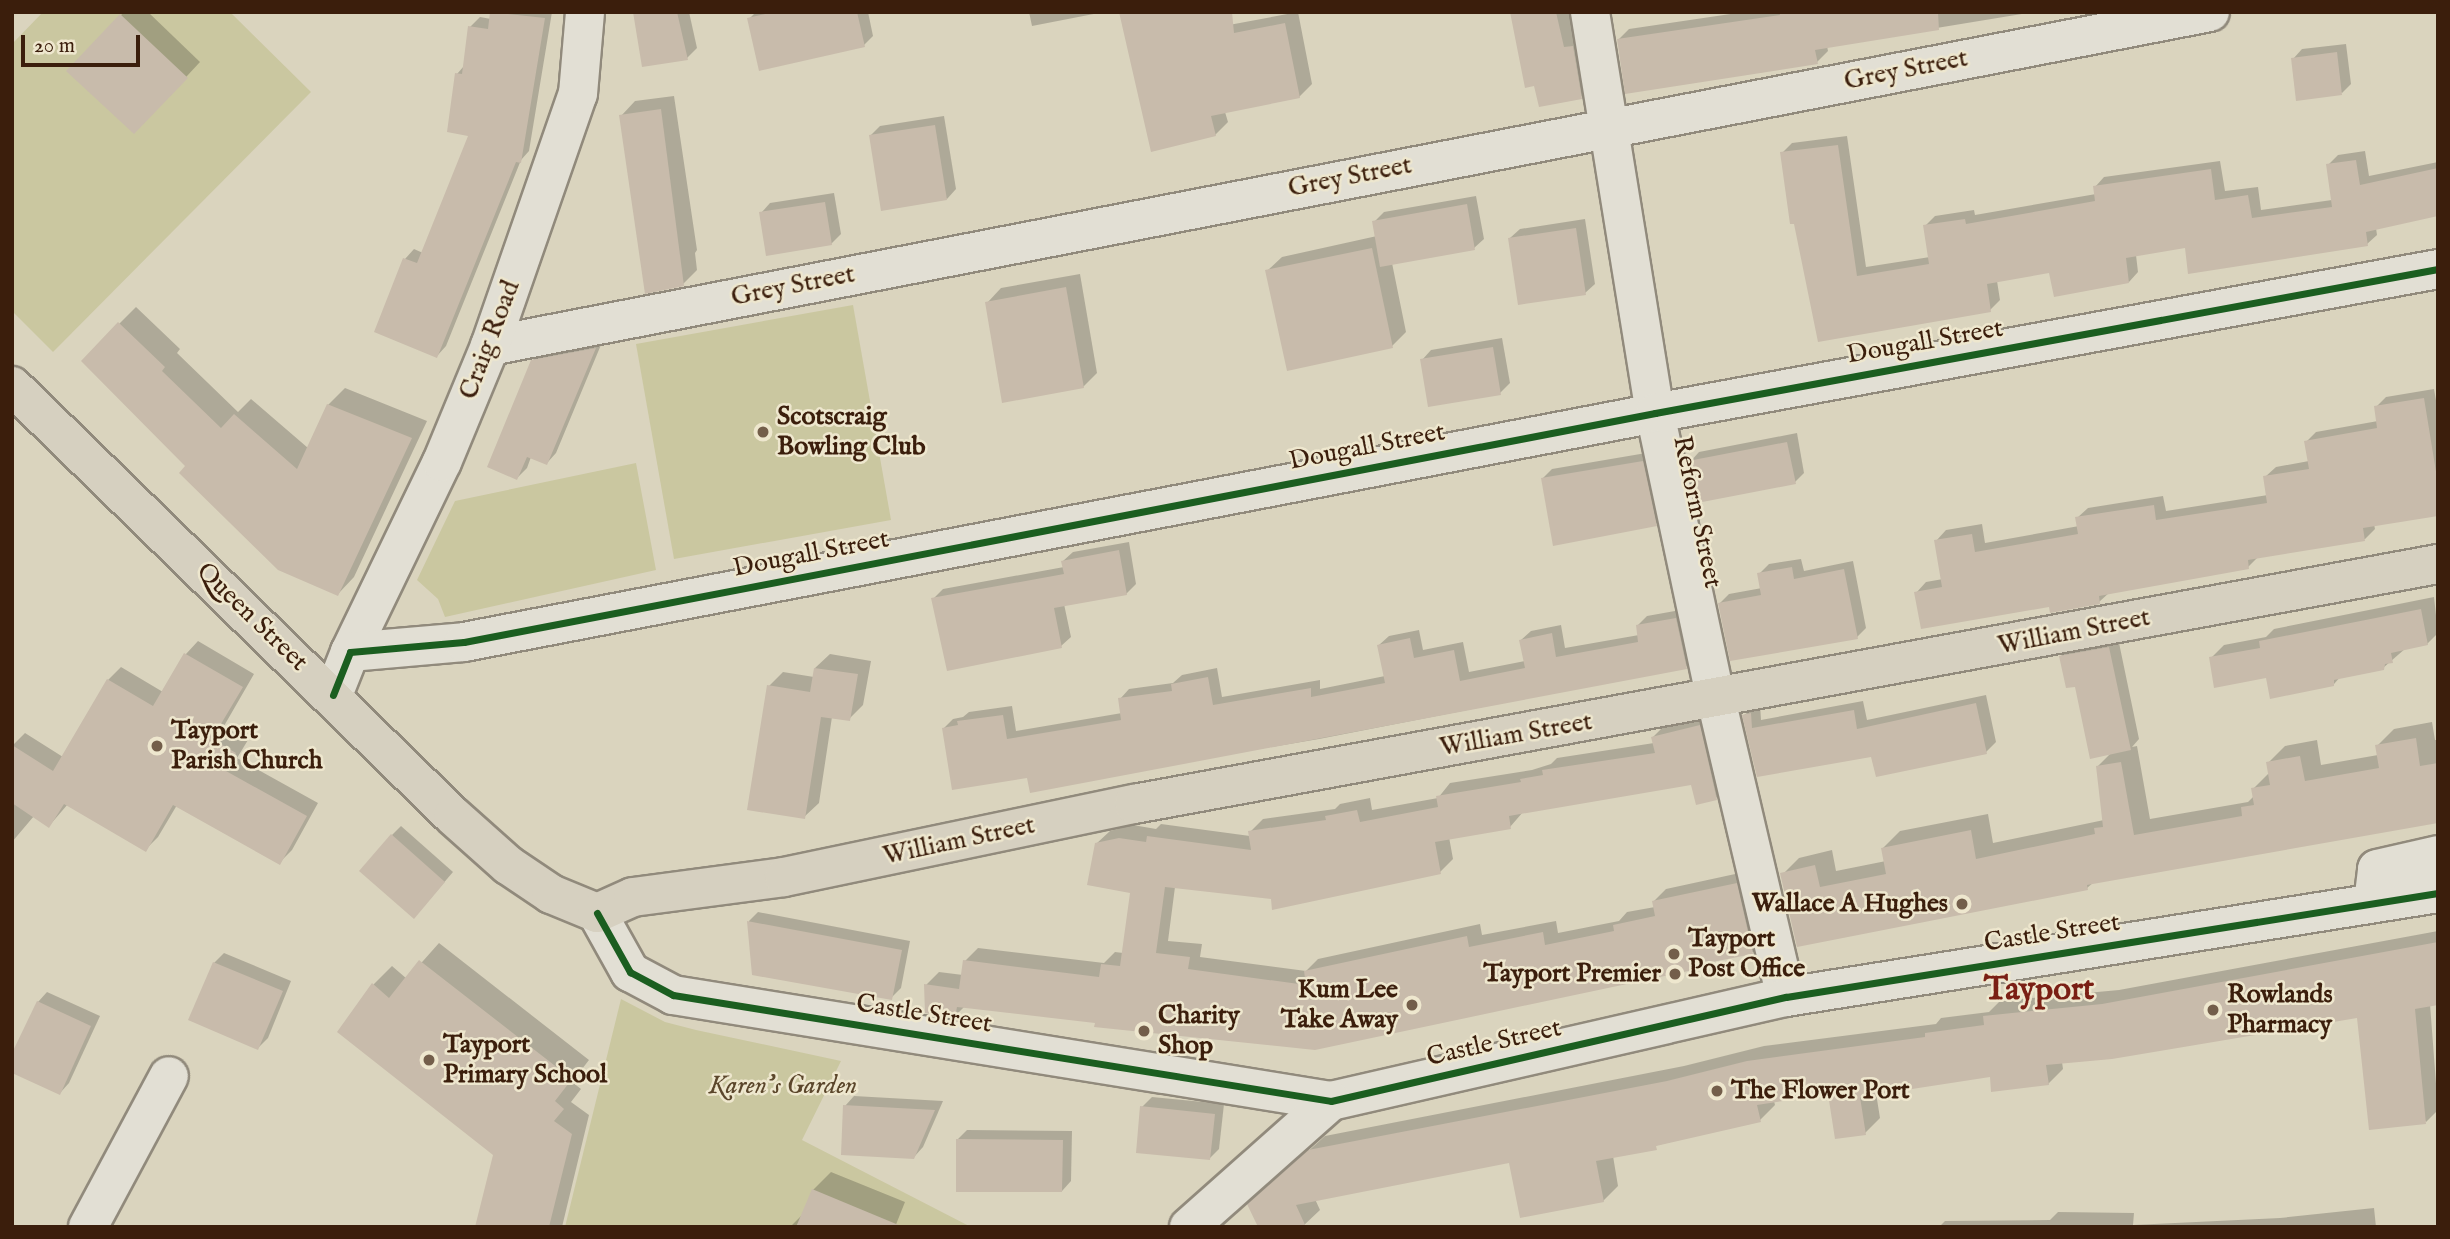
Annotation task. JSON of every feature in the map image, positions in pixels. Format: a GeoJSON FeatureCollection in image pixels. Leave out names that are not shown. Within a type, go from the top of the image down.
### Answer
{"type":"FeatureCollection","features":[{"type":"Feature","properties":{"kind":"main road","name":"Queen Street"},"geometry":{"type":"LineString","coordinates":[[17,401],[333,695],[453,816],[508,865],[551,894],[597,913]]}},
{"type":"Feature","properties":{"kind":"main road","name":"William Street"},"geometry":{"type":"LineString","coordinates":[[597,913],[633,897],[784,877],[1134,804],[2438,564]]}},
{"type":"Feature","properties":{"kind":"street","name":"Craig Road"},"geometry":{"type":"LineString","coordinates":[[350,652],[442,462],[490,346],[578,94],[585,12]]}},
{"type":"Feature","properties":{"kind":"street","name":"Reform Street"},"geometry":{"type":"LineString","coordinates":[[1590,12],[1655,413],[1716,699],[1786,997]]}},
{"type":"Feature","properties":{"kind":"street","name":"Grey Street"},"geometry":{"type":"LineString","coordinates":[[490,346],[2210,12]]}},
{"type":"Feature","properties":{"kind":"street","name":"Dougall Street"},"geometry":{"type":"LineString","coordinates":[[350,652],[464,642],[1655,413],[2438,269]]}},
{"type":"Feature","properties":{"kind":"street"},"geometry":{"type":"LineString","coordinates":[[333,695],[350,652]]}},
{"type":"Feature","properties":{"kind":"street"},"geometry":{"type":"LineString","coordinates":[[2373,903],[2378,869],[2438,855]]}},
{"type":"Feature","properties":{"kind":"street","name":"Castle Street"},"geometry":{"type":"LineString","coordinates":[[597,913],[630,972],[673,995],[1331,1101],[1786,997],[2438,892]]}},
{"type":"Feature","properties":{"kind":"street"},"geometry":{"type":"LineString","coordinates":[[88,1227],[169,1076]]}},
{"type":"Feature","properties":{"kind":"street"},"geometry":{"type":"LineString","coordinates":[[1189,1227],[1331,1101]]}},
{"type":"Feature","properties":{"kind":"green space"},"geometry":{"type":"Polygon","coordinates":[[[43,12],[230,12],[311,92],[53,352],[12,311],[12,44],[43,12]]]}},
{"type":"Feature","properties":{"kind":"green space","name":"Scotscraig Bowling Club"},"geometry":{"type":"Polygon","coordinates":[[[853,305],[891,520],[674,559],[636,344],[853,305]]]}},
{"type":"Feature","properties":{"kind":"green space"},"geometry":{"type":"Polygon","coordinates":[[[636,463],[656,570],[445,617],[438,599],[417,580],[455,501],[636,463]]]}},
{"type":"Feature","properties":{"kind":"green space","name":"Karen's Garden"},"geometry":{"type":"Polygon","coordinates":[[[621,999],[665,1022],[841,1061],[802,1140],[971,1227],[565,1227],[621,999]]]}},
{"type":"Feature","properties":{"kind":"building"},"geometry":{"type":"Polygon","coordinates":[[[490,12],[545,18],[521,163],[516,162],[437,358],[374,332],[403,258],[417,263],[468,136],[447,132],[455,73],[462,74],[468,26],[488,29],[490,12]]]}},
{"type":"Feature","properties":{"kind":"building"},"geometry":{"type":"Polygon","coordinates":[[[633,12],[677,12],[688,60],[642,67],[633,12]]]}},
{"type":"Feature","properties":{"kind":"building"},"geometry":{"type":"Polygon","coordinates":[[[774,12],[857,12],[865,47],[759,71],[747,18],[774,12]]]}},
{"type":"Feature","properties":{"kind":"building"},"geometry":{"type":"Polygon","coordinates":[[[1119,12],[1232,12],[1234,33],[1285,23],[1300,98],[1211,116],[1216,136],[1151,152],[1119,12]]]}},
{"type":"Feature","properties":{"kind":"building"},"geometry":{"type":"Polygon","coordinates":[[[1510,12],[1556,12],[1564,47],[1573,46],[1582,99],[1539,107],[1534,86],[1525,88],[1510,12]]]}},
{"type":"Feature","properties":{"kind":"building"},"geometry":{"type":"Polygon","coordinates":[[[1779,12],[1938,12],[1939,30],[1815,50],[1818,64],[1625,94],[1617,39],[1780,15],[1779,12]]]}},
{"type":"Feature","properties":{"kind":"building"},"geometry":{"type":"Polygon","coordinates":[[[120,14],[188,78],[134,134],[66,71],[120,14]]]}},
{"type":"Feature","properties":{"kind":"building"},"geometry":{"type":"Polygon","coordinates":[[[2337,52],[2342,95],[2296,101],[2291,58],[2337,52]]]}},
{"type":"Feature","properties":{"kind":"building"},"geometry":{"type":"Polygon","coordinates":[[[661,109],[684,286],[645,294],[619,115],[661,109]]]}},
{"type":"Feature","properties":{"kind":"building"},"geometry":{"type":"Polygon","coordinates":[[[935,125],[947,200],[881,211],[869,135],[935,125]]]}},
{"type":"Feature","properties":{"kind":"building"},"geometry":{"type":"Polygon","coordinates":[[[1838,145],[1857,276],[1929,264],[1923,225],[1965,219],[1966,224],[2095,201],[2093,186],[2211,169],[2215,200],[2248,195],[2252,218],[2332,207],[2326,164],[2356,160],[2360,185],[2438,168],[2438,216],[2366,232],[2368,246],[2188,274],[2185,248],[2126,258],[2129,283],[2054,297],[2049,273],[1987,284],[1991,312],[1818,342],[1794,224],[1790,224],[1780,152],[1838,145]]]}},
{"type":"Feature","properties":{"kind":"building"},"geometry":{"type":"Polygon","coordinates":[[[825,202],[832,245],[766,256],[759,212],[825,202]]]}},
{"type":"Feature","properties":{"kind":"building"},"geometry":{"type":"Polygon","coordinates":[[[1467,204],[1475,250],[1380,267],[1372,221],[1467,204]]]}},
{"type":"Feature","properties":{"kind":"building"},"geometry":{"type":"Polygon","coordinates":[[[1576,228],[1586,295],[1518,305],[1508,238],[1576,228]]]}},
{"type":"Feature","properties":{"kind":"building"},"geometry":{"type":"Polygon","coordinates":[[[1372,248],[1393,348],[1287,371],[1265,270],[1372,248]]]}},
{"type":"Feature","properties":{"kind":"building"},"geometry":{"type":"Polygon","coordinates":[[[1066,287],[1084,388],[1002,403],[985,302],[1066,287]]]}},
{"type":"Feature","properties":{"kind":"building"},"geometry":{"type":"Polygon","coordinates":[[[118,322],[165,367],[162,371],[221,428],[234,414],[297,469],[327,404],[412,438],[338,596],[278,570],[179,473],[185,466],[81,361],[118,322]]]}},
{"type":"Feature","properties":{"kind":"building"},"geometry":{"type":"Polygon","coordinates":[[[1493,347],[1501,395],[1428,407],[1420,359],[1493,347]]]}},
{"type":"Feature","properties":{"kind":"building"},"geometry":{"type":"Polygon","coordinates":[[[596,348],[547,465],[527,457],[517,480],[487,467],[531,360],[596,348]]]}},
{"type":"Feature","properties":{"kind":"building"},"geometry":{"type":"Polygon","coordinates":[[[2424,398],[2438,484],[2438,516],[2363,528],[2365,541],[2248,560],[2249,569],[2099,596],[2100,604],[2050,613],[2049,607],[1921,629],[1914,592],[1942,587],[1934,540],[1972,534],[1975,552],[2078,534],[2075,517],[2154,505],[2156,520],[2267,503],[2263,476],[2309,469],[2304,441],[2377,428],[2374,406],[2424,398]]]}},
{"type":"Feature","properties":{"kind":"building"},"geometry":{"type":"Polygon","coordinates":[[[1787,442],[1796,484],[1697,503],[1688,461],[1787,442]]]}},
{"type":"Feature","properties":{"kind":"building"},"geometry":{"type":"Polygon","coordinates":[[[1643,461],[1657,526],[1553,546],[1541,478],[1643,461]]]}},
{"type":"Feature","properties":{"kind":"building"},"geometry":{"type":"Polygon","coordinates":[[[1119,550],[1127,595],[1054,608],[1062,648],[947,671],[931,598],[1064,574],[1061,561],[1119,550]]]}},
{"type":"Feature","properties":{"kind":"building"},"geometry":{"type":"Polygon","coordinates":[[[1792,567],[1794,579],[1844,569],[1858,639],[1730,661],[1718,603],[1761,595],[1757,573],[1792,567]]]}},
{"type":"Feature","properties":{"kind":"building"},"geometry":{"type":"Polygon","coordinates":[[[2421,609],[2428,645],[2391,653],[2393,663],[2385,664],[2384,670],[2334,680],[2334,686],[2270,699],[2266,678],[2214,688],[2209,657],[2260,648],[2259,641],[2421,609]]]}},
{"type":"Feature","properties":{"kind":"building"},"geometry":{"type":"Polygon","coordinates":[[[1676,618],[1687,669],[1030,793],[1027,778],[952,790],[942,728],[958,725],[957,721],[1003,715],[1007,739],[1121,720],[1118,698],[1172,691],[1171,684],[1208,677],[1213,705],[1311,688],[1311,697],[1385,683],[1377,645],[1410,638],[1414,658],[1454,650],[1460,681],[1525,668],[1519,640],[1552,633],[1556,657],[1638,642],[1636,625],[1676,618]]]}},
{"type":"Feature","properties":{"kind":"building"},"geometry":{"type":"Polygon","coordinates":[[[2109,647],[2131,750],[2090,759],[2075,687],[2066,688],[2059,656],[2109,647]]]}},
{"type":"Feature","properties":{"kind":"building","name":"Tayport Parish Church"},"geometry":{"type":"Polygon","coordinates":[[[184,653],[243,687],[212,739],[236,753],[226,771],[307,816],[280,865],[173,805],[146,852],[64,804],[49,828],[12,803],[12,745],[53,771],[107,679],[153,706],[184,653]]]}},
{"type":"Feature","properties":{"kind":"building"},"geometry":{"type":"Polygon","coordinates":[[[814,668],[858,674],[850,721],[821,717],[805,819],[747,810],[767,685],[810,692],[814,668]]]}},
{"type":"Feature","properties":{"kind":"building"},"geometry":{"type":"Polygon","coordinates":[[[1976,703],[1987,754],[1876,777],[1871,757],[1757,777],[1742,715],[1751,713],[1752,728],[1854,710],[1857,729],[1976,703]]]}},
{"type":"Feature","properties":{"kind":"building"},"geometry":{"type":"Polygon","coordinates":[[[1700,725],[1717,800],[1696,805],[1691,785],[1509,816],[1511,829],[1435,842],[1441,874],[1272,910],[1271,899],[1165,887],[1156,953],[1190,957],[1188,969],[1306,985],[1304,971],[1467,936],[1469,947],[1543,932],[1545,945],[1614,931],[1613,925],[1655,916],[1652,901],[1737,883],[1753,954],[1692,966],[1693,970],[1315,1050],[1094,1027],[1095,1023],[957,1007],[955,1018],[925,1013],[924,984],[959,989],[963,960],[1099,977],[1101,964],[1120,966],[1130,893],[1087,885],[1095,843],[1119,838],[1146,842],[1147,836],[1251,850],[1248,831],[1326,820],[1325,816],[1357,810],[1360,822],[1438,807],[1436,796],[1521,782],[1520,779],[1543,775],[1542,770],[1655,753],[1651,737],[1700,725]]]}},
{"type":"Feature","properties":{"kind":"building"},"geometry":{"type":"Polygon","coordinates":[[[2416,738],[2420,766],[2438,763],[2438,823],[2087,885],[2088,890],[1797,947],[1780,873],[1815,865],[1820,887],[1886,874],[1881,848],[1971,830],[1976,859],[2095,834],[2094,828],[2103,827],[2096,766],[2121,762],[2134,835],[2242,816],[2241,807],[2254,805],[2251,788],[2270,785],[2266,762],[2300,756],[2305,781],[2379,768],[2375,745],[2416,738]]]}},
{"type":"Feature","properties":{"kind":"building"},"geometry":{"type":"Polygon","coordinates":[[[391,834],[445,882],[414,919],[359,871],[391,834]]]}},
{"type":"Feature","properties":{"kind":"building"},"geometry":{"type":"Polygon","coordinates":[[[747,921],[902,950],[892,1000],[752,975],[747,921]]]}},
{"type":"Feature","properties":{"kind":"building"},"geometry":{"type":"Polygon","coordinates":[[[2438,942],[2438,1005],[2415,1009],[2426,1124],[2369,1130],[2357,1018],[2112,1059],[2046,1065],[2049,1085],[1991,1092],[1990,1077],[1860,1097],[1866,1135],[1835,1139],[1828,1094],[1757,1105],[1761,1122],[1656,1146],[1657,1150],[1596,1161],[1604,1202],[1520,1218],[1509,1163],[1296,1205],[1306,1227],[1258,1227],[1247,1204],[1308,1150],[1667,1081],[1747,1061],[1925,1037],[1925,1033],[1984,1025],[1983,1016],[2102,1004],[2438,942]]]}},
{"type":"Feature","properties":{"kind":"building"},"geometry":{"type":"Polygon","coordinates":[[[419,960],[572,1079],[555,1101],[564,1109],[554,1121],[572,1134],[549,1227],[475,1227],[493,1155],[337,1032],[372,983],[389,998],[419,960]]]}},
{"type":"Feature","properties":{"kind":"building"},"geometry":{"type":"Polygon","coordinates":[[[213,962],[283,991],[258,1050],[188,1020],[213,962]]]}},
{"type":"Feature","properties":{"kind":"building"},"geometry":{"type":"Polygon","coordinates":[[[37,1001],[91,1026],[60,1095],[12,1073],[12,1053],[37,1001]]]}},
{"type":"Feature","properties":{"kind":"building"},"geometry":{"type":"Polygon","coordinates":[[[843,1105],[935,1110],[914,1159],[841,1155],[843,1105]]]}},
{"type":"Feature","properties":{"kind":"building"},"geometry":{"type":"Polygon","coordinates":[[[1140,1106],[1215,1114],[1210,1160],[1136,1153],[1140,1106]]]}},
{"type":"Feature","properties":{"kind":"building"},"geometry":{"type":"Polygon","coordinates":[[[956,1139],[1063,1140],[1062,1192],[956,1192],[956,1139]]]}},
{"type":"Feature","properties":{"kind":"building"},"geometry":{"type":"Polygon","coordinates":[[[812,1189],[901,1226],[901,1227],[796,1227],[812,1189]]]}},
{"type":"Feature","properties":{"kind":"cycle path"},"geometry":{"type":"LineString","coordinates":[[333,695],[350,652],[464,642],[1655,413],[2438,269]]}},
{"type":"Feature","properties":{"kind":"cycle path"},"geometry":{"type":"LineString","coordinates":[[597,913],[630,972],[673,995],[1331,1101],[1786,997],[2438,893]]}},
{"type":"Feature","properties":{"kind":"place","name":"Scotscraig Bowling Club"},"geometry":{"type":"Point","coordinates":[763,432]}},
{"type":"Feature","properties":{"kind":"place","name":"Tayport Parish Church"},"geometry":{"type":"Point","coordinates":[157,746]}},
{"type":"Feature","properties":{"kind":"place","name":"Wallace A Hughes"},"geometry":{"type":"Point","coordinates":[1962,904]}},
{"type":"Feature","properties":{"kind":"place","name":"Tayport Post Office"},"geometry":{"type":"Point","coordinates":[1674,954]}},
{"type":"Feature","properties":{"kind":"place","name":"Tayport Premier"},"geometry":{"type":"Point","coordinates":[1675,974]}},
{"type":"Feature","properties":{"kind":"place","name":"Kum Lee Take Away"},"geometry":{"type":"Point","coordinates":[1412,1005]}},
{"type":"Feature","properties":{"kind":"place","name":"Rowlands Pharmacy"},"geometry":{"type":"Point","coordinates":[2213,1010]}},
{"type":"Feature","properties":{"kind":"place","name":"Charity Shop"},"geometry":{"type":"Point","coordinates":[1144,1031]}},
{"type":"Feature","properties":{"kind":"place","name":"Tayport Primary School"},"geometry":{"type":"Point","coordinates":[429,1060]}},
{"type":"Feature","properties":{"kind":"place","name":"The Flower Port"},"geometry":{"type":"Point","coordinates":[1717,1091]}},
{"type":"Feature","properties":{"kind":"district","name":"Tayport"},"geometry":{"type":"Point","coordinates":[2039,991]}}]}
